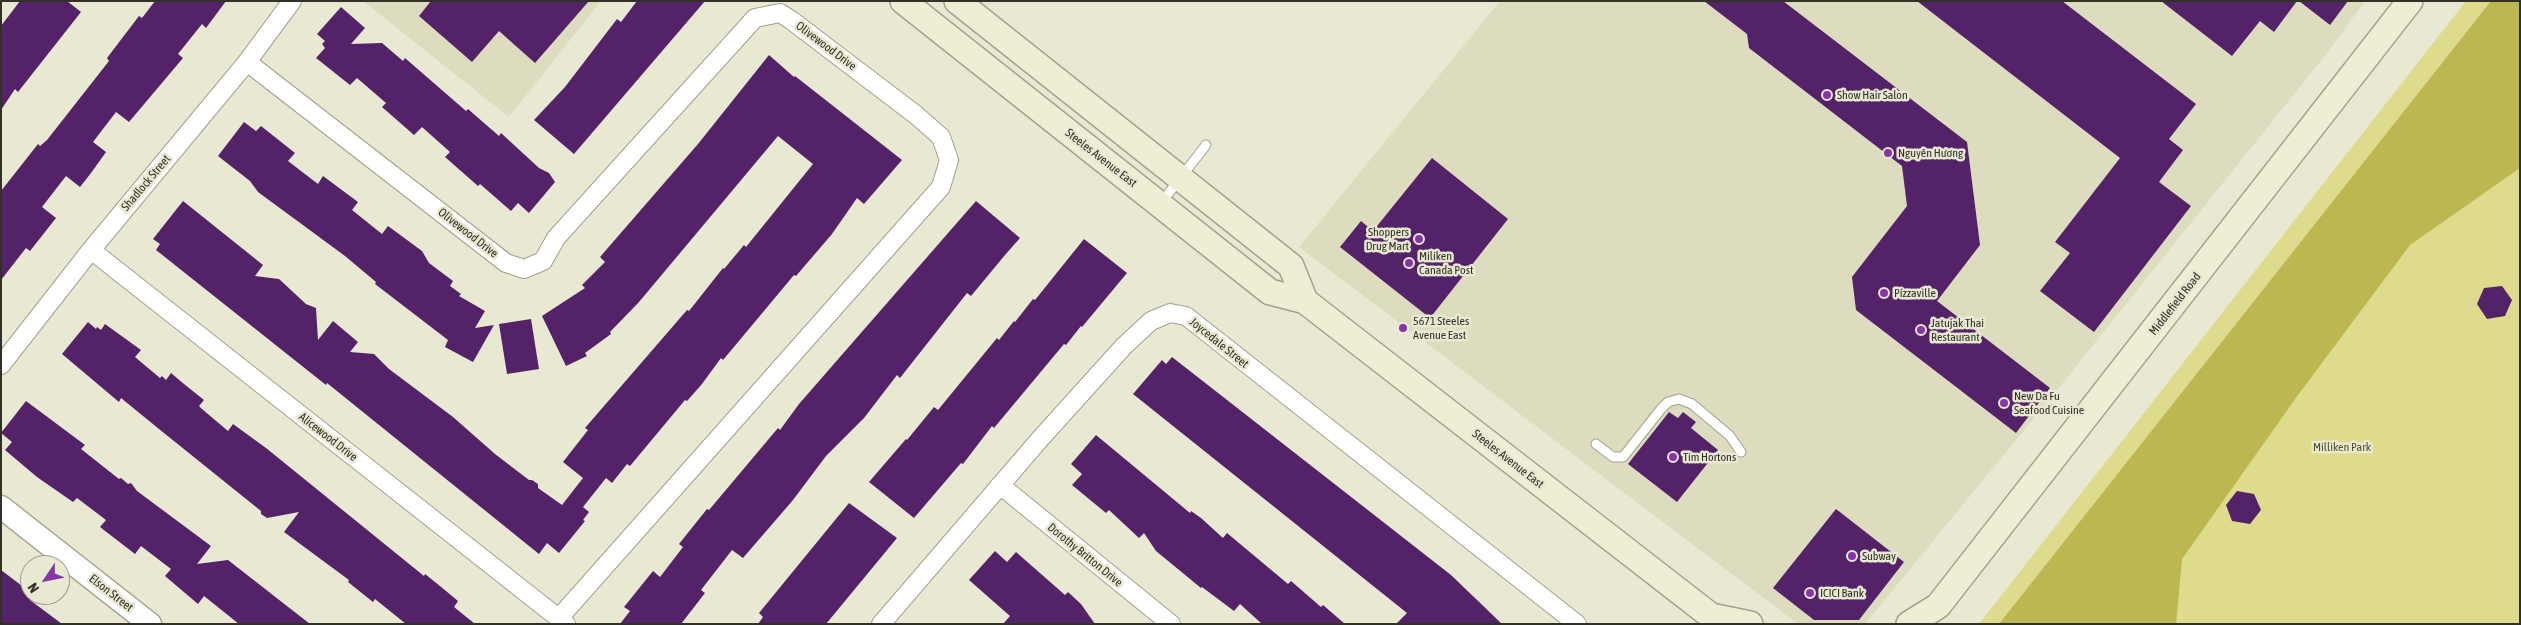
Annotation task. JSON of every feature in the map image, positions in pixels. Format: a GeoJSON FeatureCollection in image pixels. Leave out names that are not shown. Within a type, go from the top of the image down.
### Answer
{"type":"FeatureCollection","features":[{"type":"Feature","properties":{"kind":"main road","name":"Steeles Avenue East"},"geometry":{"type":"LineString","coordinates":[[903,1],[1270,292],[1305,301],[1712,620],[1750,624]]}},
{"type":"Feature","properties":{"kind":"main road"},"geometry":{"type":"LineString","coordinates":[[957,1],[1291,266],[1305,301]]}},
{"type":"Feature","properties":{"kind":"main road","name":"Middlefield Road"},"geometry":{"type":"LineString","coordinates":[[1909,624],[1940,615],[2410,1]]}},
{"type":"Feature","properties":{"kind":"street","name":"Shadlock Street"},"geometry":{"type":"LineString","coordinates":[[1,365],[91,250],[246,62],[292,1]]}},
{"type":"Feature","properties":{"kind":"street","name":"Olivewood Drive"},"geometry":{"type":"LineString","coordinates":[[246,62],[506,263],[524,269],[543,260],[556,238],[755,18],[780,13],[791,20],[916,115],[941,138],[949,160],[941,187],[562,621]]}},
{"type":"Feature","properties":{"kind":"street","name":"Alicewood Drive"},"geometry":{"type":"LineString","coordinates":[[91,250],[562,621]]}},
{"type":"Feature","properties":{"kind":"street","name":"Joycedale Street"},"geometry":{"type":"LineString","coordinates":[[881,624],[1000,485],[1137,334],[1151,322],[1170,313],[1186,316],[1577,624]]}},
{"type":"Feature","properties":{"kind":"street","name":"Dorothy Britton Drive"},"geometry":{"type":"LineString","coordinates":[[1000,485],[1171,624]]}},
{"type":"Feature","properties":{"kind":"street","name":"Elson Street"},"geometry":{"type":"LineString","coordinates":[[1,507],[150,624]]}},
{"type":"Feature","properties":{"kind":"lane"},"geometry":{"type":"LineString","coordinates":[[1160,205],[1206,145]]}},
{"type":"Feature","properties":{"kind":"lane"},"geometry":{"type":"LineString","coordinates":[[1596,444],[1614,457],[1623,457],[1661,409],[1668,402],[1679,399],[1692,404],[1730,436],[1741,452]]}},
{"type":"Feature","properties":{"kind":"shaded area"},"geometry":{"type":"Polygon","coordinates":[[[363,1],[601,1],[509,117],[363,1]]]}},
{"type":"Feature","properties":{"kind":"shaded area"},"geometry":{"type":"Polygon","coordinates":[[[1500,1],[2365,1],[2327,53],[2061,385],[1865,624],[1798,624],[1299,247],[1500,1]]]}},
{"type":"Feature","properties":{"kind":"shaded area"},"geometry":{"type":"Polygon","coordinates":[[[2491,1],[2520,1],[2520,168],[2410,245],[2298,395],[2182,559],[2176,624],[1999,624],[2491,1]]]}},
{"type":"Feature","properties":{"kind":"green space","name":"Milliken Park"},"geometry":{"type":"Polygon","coordinates":[[[2466,1],[2520,1],[2520,624],[1979,624],[2466,1]]]}},
{"type":"Feature","properties":{"kind":"building"},"geometry":{"type":"Polygon","coordinates":[[[20,1],[67,1],[81,12],[18,92],[15,89],[1,110],[1,26],[20,1]]]}},
{"type":"Feature","properties":{"kind":"building"},"geometry":{"type":"Polygon","coordinates":[[[155,1],[226,1],[206,28],[202,24],[178,54],[183,58],[129,122],[116,112],[93,142],[106,152],[80,187],[66,176],[42,207],[56,218],[30,251],[26,248],[1,280],[1,191],[38,144],[40,146],[47,140],[109,61],[107,58],[139,16],[142,18],[155,1]]]}},
{"type":"Feature","properties":{"kind":"building"},"geometry":{"type":"Polygon","coordinates":[[[431,1],[589,1],[535,63],[499,31],[472,62],[419,16],[431,1]]]}},
{"type":"Feature","properties":{"kind":"building"},"geometry":{"type":"Polygon","coordinates":[[[637,1],[705,1],[574,154],[534,120],[565,87],[617,19],[621,22],[637,1]]]}},
{"type":"Feature","properties":{"kind":"building"},"geometry":{"type":"Polygon","coordinates":[[[1704,1],[1783,1],[1967,142],[1980,245],[1937,301],[2050,388],[2016,433],[1856,310],[1852,277],[1907,206],[1902,166],[1749,48],[1747,34],[1704,1]]]}},
{"type":"Feature","properties":{"kind":"building"},"geometry":{"type":"Polygon","coordinates":[[[1917,1],[2062,1],[2196,104],[2169,139],[2183,150],[2159,182],[2191,206],[2094,332],[2040,291],[2070,253],[2055,242],[2120,158],[1917,1]]]}},
{"type":"Feature","properties":{"kind":"building"},"geometry":{"type":"Polygon","coordinates":[[[2161,1],[2297,1],[2274,32],[2260,21],[2232,56],[2161,1]]]}},
{"type":"Feature","properties":{"kind":"building"},"geometry":{"type":"Polygon","coordinates":[[[2299,1],[2348,1],[2330,25],[2299,1]]]}},
{"type":"Feature","properties":{"kind":"building"},"geometry":{"type":"Polygon","coordinates":[[[341,7],[365,28],[351,44],[382,43],[403,61],[405,58],[466,111],[468,109],[499,136],[501,133],[539,168],[549,173],[555,182],[529,213],[518,203],[511,211],[480,184],[478,186],[445,157],[450,152],[422,127],[414,135],[382,107],[386,103],[357,78],[350,85],[316,58],[325,48],[322,44],[325,41],[317,34],[341,7]]]}},
{"type":"Feature","properties":{"kind":"building"},"geometry":{"type":"Polygon","coordinates":[[[769,55],[794,77],[902,160],[864,204],[857,198],[832,234],[796,276],[794,275],[723,360],[721,358],[702,384],[687,401],[685,400],[630,466],[627,464],[612,483],[606,478],[583,507],[589,512],[583,520],[585,521],[559,553],[547,543],[539,554],[327,383],[326,385],[156,250],[160,244],[153,239],[183,201],[263,265],[255,276],[279,279],[306,304],[316,308],[318,340],[333,321],[358,342],[350,352],[374,354],[389,369],[453,417],[495,454],[529,480],[538,484],[538,488],[562,505],[583,478],[563,462],[588,430],[585,428],[687,310],[689,311],[723,268],[744,245],[746,247],[813,164],[778,136],[639,302],[610,332],[611,334],[585,353],[587,356],[566,366],[542,316],[585,288],[582,285],[605,262],[600,257],[698,144],[769,55]]]}},
{"type":"Feature","properties":{"kind":"building"},"geometry":{"type":"Polygon","coordinates":[[[244,122],[256,131],[261,126],[295,153],[288,161],[318,184],[323,176],[358,202],[352,210],[382,234],[388,226],[422,251],[429,263],[453,281],[450,286],[461,294],[459,296],[485,311],[475,328],[494,325],[473,362],[445,347],[448,340],[375,284],[376,282],[345,256],[258,192],[250,181],[218,156],[244,122]]]}},
{"type":"Feature","properties":{"kind":"building","name":"Shoppers Drug Mart"},"geometry":{"type":"Polygon","coordinates":[[[1432,158],[1508,219],[1430,318],[1340,247],[1361,221],[1373,231],[1432,158]]]}},
{"type":"Feature","properties":{"kind":"building"},"geometry":{"type":"Polygon","coordinates":[[[976,201],[1020,238],[971,296],[967,293],[900,378],[897,375],[864,418],[826,456],[793,500],[743,558],[732,550],[701,590],[705,593],[681,624],[620,624],[630,611],[624,607],[653,571],[660,577],[683,547],[679,544],[707,509],[709,510],[778,428],[780,430],[799,404],[976,201]]]}},
{"type":"Feature","properties":{"kind":"building"},"geometry":{"type":"Polygon","coordinates":[[[1084,239],[1127,273],[1082,327],[1066,345],[1064,344],[994,428],[992,426],[963,464],[961,463],[914,518],[869,482],[934,407],[938,410],[997,338],[999,340],[1033,299],[1035,300],[1084,239]]]}},
{"type":"Feature","properties":{"kind":"building"},"geometry":{"type":"Polygon","coordinates":[[[2502,286],[2512,300],[2505,316],[2487,319],[2477,304],[2484,288],[2502,286]]]}},
{"type":"Feature","properties":{"kind":"building"},"geometry":{"type":"Polygon","coordinates":[[[531,319],[539,369],[507,374],[499,324],[531,319]]]}},
{"type":"Feature","properties":{"kind":"building"},"geometry":{"type":"Polygon","coordinates":[[[88,322],[96,329],[97,327],[101,330],[105,324],[141,350],[135,357],[160,378],[162,376],[166,380],[171,373],[204,400],[199,406],[228,431],[233,424],[266,448],[424,576],[425,574],[458,601],[454,607],[475,624],[406,624],[375,599],[373,602],[348,582],[349,580],[284,532],[299,512],[267,518],[261,514],[261,511],[121,398],[119,402],[62,354],[88,322]]]}},
{"type":"Feature","properties":{"kind":"building"},"geometry":{"type":"Polygon","coordinates":[[[1172,357],[1451,575],[1502,624],[1396,624],[1407,613],[1133,394],[1162,360],[1166,364],[1172,357]]]}},
{"type":"Feature","properties":{"kind":"building"},"geometry":{"type":"Polygon","coordinates":[[[26,401],[85,445],[81,449],[119,479],[121,478],[128,484],[131,483],[137,491],[211,546],[197,564],[228,560],[310,624],[239,624],[204,596],[198,604],[165,576],[171,569],[141,546],[135,554],[100,527],[106,520],[77,498],[73,502],[37,477],[5,450],[12,442],[1,433],[26,401]]]}},
{"type":"Feature","properties":{"kind":"building","name":"Tim Hortons"},"geometry":{"type":"Polygon","coordinates":[[[1669,412],[1678,418],[1683,412],[1696,422],[1691,428],[1718,450],[1677,502],[1628,464],[1669,412]]]}},
{"type":"Feature","properties":{"kind":"building"},"geometry":{"type":"Polygon","coordinates":[[[1096,435],[1190,513],[1191,511],[1201,518],[1223,538],[1227,533],[1288,584],[1291,581],[1321,607],[1323,605],[1345,624],[1262,624],[1240,604],[1234,611],[1201,588],[1156,551],[1144,533],[1139,538],[1109,510],[1106,513],[1072,485],[1082,474],[1071,464],[1096,435]]]}},
{"type":"Feature","properties":{"kind":"building"},"geometry":{"type":"Polygon","coordinates":[[[2237,491],[2254,494],[2261,510],[2250,524],[2232,521],[2226,505],[2237,491]]]}},
{"type":"Feature","properties":{"kind":"building"},"geometry":{"type":"Polygon","coordinates":[[[849,503],[897,538],[826,624],[758,624],[763,617],[759,613],[849,503]]]}},
{"type":"Feature","properties":{"kind":"building"},"geometry":{"type":"Polygon","coordinates":[[[1836,509],[1904,562],[1859,620],[1814,620],[1773,588],[1836,509]]]}},
{"type":"Feature","properties":{"kind":"building"},"geometry":{"type":"Polygon","coordinates":[[[995,551],[1007,562],[1016,552],[1065,595],[1068,592],[1081,604],[1095,624],[1003,624],[1010,616],[969,580],[995,551]]]}},
{"type":"Feature","properties":{"kind":"building"},"geometry":{"type":"Polygon","coordinates":[[[1,570],[20,584],[20,605],[37,605],[62,624],[1,624],[1,570]]]}},
{"type":"Feature","properties":{"kind":"place","name":"Show Hair Salon"},"geometry":{"type":"Point","coordinates":[1827,95]}},
{"type":"Feature","properties":{"kind":"place","name":"Nguyên Hương"},"geometry":{"type":"Point","coordinates":[1888,153]}},
{"type":"Feature","properties":{"kind":"place","name":"Shoppers Drug Mart"},"geometry":{"type":"Point","coordinates":[1419,239]}},
{"type":"Feature","properties":{"kind":"place","name":"Miliken Canada Post"},"geometry":{"type":"Point","coordinates":[1409,263]}},
{"type":"Feature","properties":{"kind":"place","name":"Pizzaville"},"geometry":{"type":"Point","coordinates":[1884,293]}},
{"type":"Feature","properties":{"kind":"place","name":"5671 Steeles Avenue East"},"geometry":{"type":"Point","coordinates":[1403,328]}},
{"type":"Feature","properties":{"kind":"place","name":"Jatujak Thai Restaurant"},"geometry":{"type":"Point","coordinates":[1921,330]}},
{"type":"Feature","properties":{"kind":"place","name":"New Da Fu Seafood Cuisine"},"geometry":{"type":"Point","coordinates":[2004,403]}},
{"type":"Feature","properties":{"kind":"place","name":"Tim Hortons"},"geometry":{"type":"Point","coordinates":[1673,457]}},
{"type":"Feature","properties":{"kind":"place","name":"Subway"},"geometry":{"type":"Point","coordinates":[1852,556]}},
{"type":"Feature","properties":{"kind":"place","name":"ICICI Bank"},"geometry":{"type":"Point","coordinates":[1810,593]}}]}
